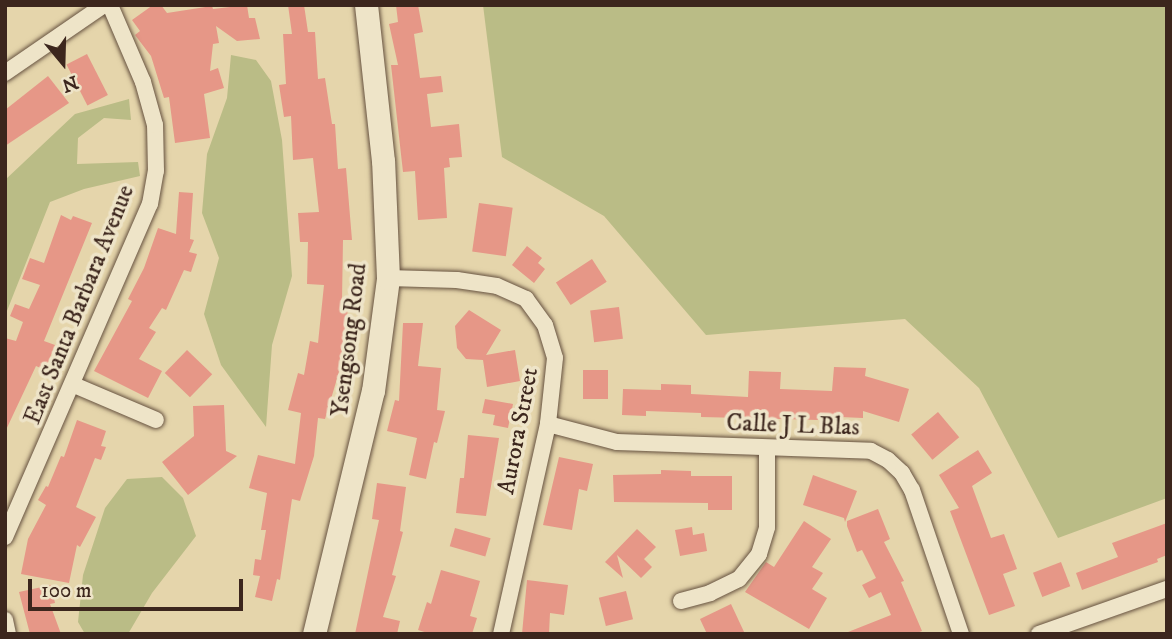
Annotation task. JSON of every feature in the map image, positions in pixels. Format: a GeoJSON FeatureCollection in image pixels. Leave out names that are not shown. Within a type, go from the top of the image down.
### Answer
{"type":"FeatureCollection","features":[{"type":"Feature","properties":{"kind":"main road","name":"Ysengsong Road"},"geometry":{"type":"LineString","coordinates":[[314,634],[373,391],[388,278],[385,182],[366,5]]}},
{"type":"Feature","properties":{"kind":"street"},"geometry":{"type":"LineString","coordinates":[[5,73],[103,5]]}},
{"type":"Feature","properties":{"kind":"street","name":"East Santa Barbara Avenue"},"geometry":{"type":"LineString","coordinates":[[5,537],[74,384],[150,204],[156,171],[155,125],[143,82],[110,5]]}},
{"type":"Feature","properties":{"kind":"street","name":"Aurora Street"},"geometry":{"type":"LineString","coordinates":[[388,278],[457,280],[496,286],[526,299],[545,325],[555,358],[548,424],[501,634]]}},
{"type":"Feature","properties":{"kind":"street"},"geometry":{"type":"LineString","coordinates":[[74,384],[156,420]]}},
{"type":"Feature","properties":{"kind":"street","name":"Calle J L Blas"},"geometry":{"type":"LineString","coordinates":[[548,424],[617,442],[871,451],[902,473],[912,490],[961,634]]}},
{"type":"Feature","properties":{"kind":"street"},"geometry":{"type":"LineString","coordinates":[[681,601],[710,593],[739,579],[759,554],[767,527],[767,449]]}},
{"type":"Feature","properties":{"kind":"street"},"geometry":{"type":"LineString","coordinates":[[1039,634],[1167,589]]}},
{"type":"Feature","properties":{"kind":"street"},"geometry":{"type":"LineString","coordinates":[[5,620],[8,634]]}},
{"type":"Feature","properties":{"kind":"green space"},"geometry":{"type":"Polygon","coordinates":[[[483,5],[1167,5],[1167,498],[1058,538],[979,388],[905,319],[706,335],[604,216],[502,157],[483,5]]]}},
{"type":"Feature","properties":{"kind":"green space"},"geometry":{"type":"Polygon","coordinates":[[[231,55],[256,60],[271,81],[282,140],[292,276],[272,345],[266,427],[221,365],[204,314],[219,258],[202,213],[207,154],[227,98],[231,55]]]}},
{"type":"Feature","properties":{"kind":"green space"},"geometry":{"type":"Polygon","coordinates":[[[129,99],[131,120],[104,118],[78,138],[77,164],[138,162],[140,176],[84,189],[50,202],[5,316],[5,180],[75,114],[129,99]]]}},
{"type":"Feature","properties":{"kind":"green space"},"geometry":{"type":"Polygon","coordinates":[[[162,477],[183,498],[196,536],[152,593],[128,634],[85,634],[78,622],[83,575],[105,508],[127,479],[162,477]]]}},
{"type":"Feature","properties":{"kind":"building"},"geometry":{"type":"Polygon","coordinates":[[[153,5],[161,5],[167,13],[212,6],[213,9],[247,5],[249,18],[255,18],[260,39],[237,41],[216,26],[219,43],[213,44],[210,71],[218,68],[224,88],[204,94],[210,138],[175,143],[169,97],[164,98],[151,56],[135,35],[140,31],[132,20],[153,5]]]}},
{"type":"Feature","properties":{"kind":"building"},"geometry":{"type":"Polygon","coordinates":[[[288,5],[304,5],[308,32],[315,32],[318,79],[325,78],[332,124],[335,124],[338,169],[346,168],[352,240],[343,240],[342,301],[349,302],[339,372],[325,419],[318,418],[314,456],[300,501],[292,499],[280,580],[277,579],[272,601],[255,597],[260,576],[253,575],[255,559],[261,560],[266,530],[261,530],[267,493],[249,488],[258,455],[295,464],[301,413],[288,410],[298,373],[304,375],[310,341],[318,343],[324,285],[307,284],[308,242],[300,242],[298,213],[319,212],[313,158],[293,160],[291,116],[284,117],[279,85],[286,84],[283,34],[292,34],[288,5]]]}},
{"type":"Feature","properties":{"kind":"building"},"geometry":{"type":"Polygon","coordinates":[[[396,5],[418,5],[423,32],[414,34],[420,78],[441,76],[443,92],[427,94],[431,127],[459,124],[462,157],[449,158],[450,167],[444,168],[447,218],[418,220],[415,171],[403,172],[391,65],[398,65],[389,24],[398,22],[396,5]]]}},
{"type":"Feature","properties":{"kind":"building"},"geometry":{"type":"Polygon","coordinates":[[[87,54],[108,95],[87,105],[67,64],[87,54]]]}},
{"type":"Feature","properties":{"kind":"building"},"geometry":{"type":"Polygon","coordinates":[[[48,76],[69,103],[5,146],[5,110],[48,76]]]}},
{"type":"Feature","properties":{"kind":"building"},"geometry":{"type":"Polygon","coordinates":[[[179,192],[193,193],[190,239],[194,240],[189,252],[197,254],[191,272],[184,270],[166,310],[162,308],[149,328],[156,332],[139,359],[162,371],[148,398],[94,371],[132,301],[128,299],[144,268],[158,228],[176,234],[179,192]]]}},
{"type":"Feature","properties":{"kind":"building"},"geometry":{"type":"Polygon","coordinates":[[[479,203],[513,208],[506,256],[472,252],[479,203]]]}},
{"type":"Feature","properties":{"kind":"building"},"geometry":{"type":"Polygon","coordinates":[[[61,215],[71,220],[73,216],[92,223],[44,341],[55,345],[45,370],[36,366],[5,432],[5,338],[16,341],[23,322],[10,316],[15,304],[29,309],[40,285],[22,279],[30,258],[44,263],[61,215]]]}},
{"type":"Feature","properties":{"kind":"building"},"geometry":{"type":"Polygon","coordinates":[[[527,246],[542,258],[538,263],[545,269],[534,283],[512,265],[527,246]]]}},
{"type":"Feature","properties":{"kind":"building"},"geometry":{"type":"Polygon","coordinates":[[[592,259],[607,282],[571,305],[556,282],[592,259]]]}},
{"type":"Feature","properties":{"kind":"building"},"geometry":{"type":"Polygon","coordinates":[[[619,307],[623,339],[594,342],[590,311],[619,307]]]}},
{"type":"Feature","properties":{"kind":"building"},"geometry":{"type":"Polygon","coordinates":[[[469,310],[501,330],[486,355],[515,350],[520,381],[487,387],[483,360],[466,359],[457,348],[455,326],[469,310]]]}},
{"type":"Feature","properties":{"kind":"building"},"geometry":{"type":"Polygon","coordinates":[[[403,323],[423,323],[418,366],[441,368],[437,410],[445,411],[437,443],[434,442],[426,479],[409,475],[417,438],[387,431],[395,400],[399,401],[403,323]]]}},
{"type":"Feature","properties":{"kind":"building"},"geometry":{"type":"Polygon","coordinates":[[[187,350],[212,374],[190,397],[165,373],[187,350]]]}},
{"type":"Feature","properties":{"kind":"building"},"geometry":{"type":"Polygon","coordinates":[[[834,367],[866,368],[865,376],[909,389],[899,422],[863,411],[863,418],[818,416],[818,420],[701,417],[701,413],[646,411],[646,416],[622,415],[623,389],[661,390],[661,384],[691,385],[691,394],[748,397],[749,371],[781,372],[780,389],[832,391],[834,367]]]}},
{"type":"Feature","properties":{"kind":"building"},"geometry":{"type":"Polygon","coordinates":[[[583,370],[608,370],[608,399],[583,399],[583,370]]]}},
{"type":"Feature","properties":{"kind":"building"},"geometry":{"type":"Polygon","coordinates":[[[485,399],[513,404],[508,428],[493,425],[495,415],[482,413],[485,399]]]}},
{"type":"Feature","properties":{"kind":"building"},"geometry":{"type":"Polygon","coordinates":[[[224,405],[226,451],[237,456],[188,495],[162,462],[194,436],[193,406],[224,405]]]}},
{"type":"Feature","properties":{"kind":"building"},"geometry":{"type":"Polygon","coordinates":[[[938,412],[959,437],[932,460],[911,434],[938,412]]]}},
{"type":"Feature","properties":{"kind":"building"},"geometry":{"type":"Polygon","coordinates":[[[77,420],[106,431],[101,446],[106,447],[101,460],[95,458],[76,507],[96,517],[80,547],[77,545],[69,583],[21,574],[28,539],[46,505],[38,500],[46,486],[48,487],[61,456],[64,457],[77,420]]]}},
{"type":"Feature","properties":{"kind":"building"},"geometry":{"type":"Polygon","coordinates":[[[468,435],[499,438],[486,516],[456,513],[460,478],[464,478],[468,435]]]}},
{"type":"Feature","properties":{"kind":"building"},"geometry":{"type":"Polygon","coordinates":[[[978,450],[992,473],[972,486],[991,538],[1004,534],[1017,569],[1003,574],[1015,606],[989,615],[950,511],[959,508],[939,475],[978,450]]]}},
{"type":"Feature","properties":{"kind":"building"},"geometry":{"type":"Polygon","coordinates":[[[559,457],[593,464],[587,491],[579,489],[572,530],[543,525],[559,457]]]}},
{"type":"Feature","properties":{"kind":"building"},"geometry":{"type":"Polygon","coordinates":[[[661,470],[691,471],[691,476],[732,476],[732,510],[708,510],[708,503],[614,502],[613,475],[661,474],[661,470]]]}},
{"type":"Feature","properties":{"kind":"building"},"geometry":{"type":"Polygon","coordinates":[[[813,475],[857,491],[845,522],[844,518],[803,505],[813,475]]]}},
{"type":"Feature","properties":{"kind":"building"},"geometry":{"type":"Polygon","coordinates":[[[377,483],[406,487],[400,531],[403,532],[392,575],[396,576],[383,617],[400,621],[397,634],[355,634],[379,520],[372,519],[377,483]]]}},
{"type":"Feature","properties":{"kind":"building"},"geometry":{"type":"Polygon","coordinates":[[[878,509],[890,539],[884,542],[904,581],[901,582],[922,631],[914,634],[843,634],[891,615],[881,592],[869,598],[862,585],[876,578],[862,550],[857,552],[847,526],[847,521],[878,509]]]}},
{"type":"Feature","properties":{"kind":"building"},"geometry":{"type":"Polygon","coordinates":[[[804,521],[831,539],[812,567],[823,573],[812,589],[827,598],[809,629],[745,592],[766,562],[774,567],[804,521]]]}},
{"type":"Feature","properties":{"kind":"building"},"geometry":{"type":"Polygon","coordinates":[[[1167,523],[1167,555],[1157,559],[1158,562],[1082,590],[1076,573],[1118,557],[1112,543],[1167,523]]]}},
{"type":"Feature","properties":{"kind":"building"},"geometry":{"type":"Polygon","coordinates":[[[692,527],[693,535],[704,533],[707,551],[680,556],[675,530],[692,527]]]}},
{"type":"Feature","properties":{"kind":"building"},"geometry":{"type":"Polygon","coordinates":[[[455,528],[491,538],[485,556],[450,546],[455,528]]]}},
{"type":"Feature","properties":{"kind":"building"},"geometry":{"type":"Polygon","coordinates":[[[637,529],[656,547],[644,559],[652,567],[641,578],[617,555],[623,578],[605,562],[637,529]]]}},
{"type":"Feature","properties":{"kind":"building"},"geometry":{"type":"Polygon","coordinates":[[[1061,562],[1070,586],[1042,597],[1033,573],[1061,562]]]}},
{"type":"Feature","properties":{"kind":"building"},"geometry":{"type":"Polygon","coordinates":[[[441,570],[480,581],[470,616],[477,618],[472,634],[431,634],[418,630],[427,602],[431,604],[441,570]]]}},
{"type":"Feature","properties":{"kind":"building"},"geometry":{"type":"Polygon","coordinates":[[[527,580],[568,585],[564,615],[550,613],[549,634],[522,634],[527,580]]]}},
{"type":"Feature","properties":{"kind":"building"},"geometry":{"type":"Polygon","coordinates":[[[51,585],[55,603],[50,604],[61,634],[30,634],[19,592],[51,585]]]}},
{"type":"Feature","properties":{"kind":"building"},"geometry":{"type":"Polygon","coordinates":[[[626,591],[633,619],[606,626],[599,598],[626,591]]]}},
{"type":"Feature","properties":{"kind":"building"},"geometry":{"type":"Polygon","coordinates":[[[731,604],[745,634],[707,634],[700,619],[731,604]]]}}]}
